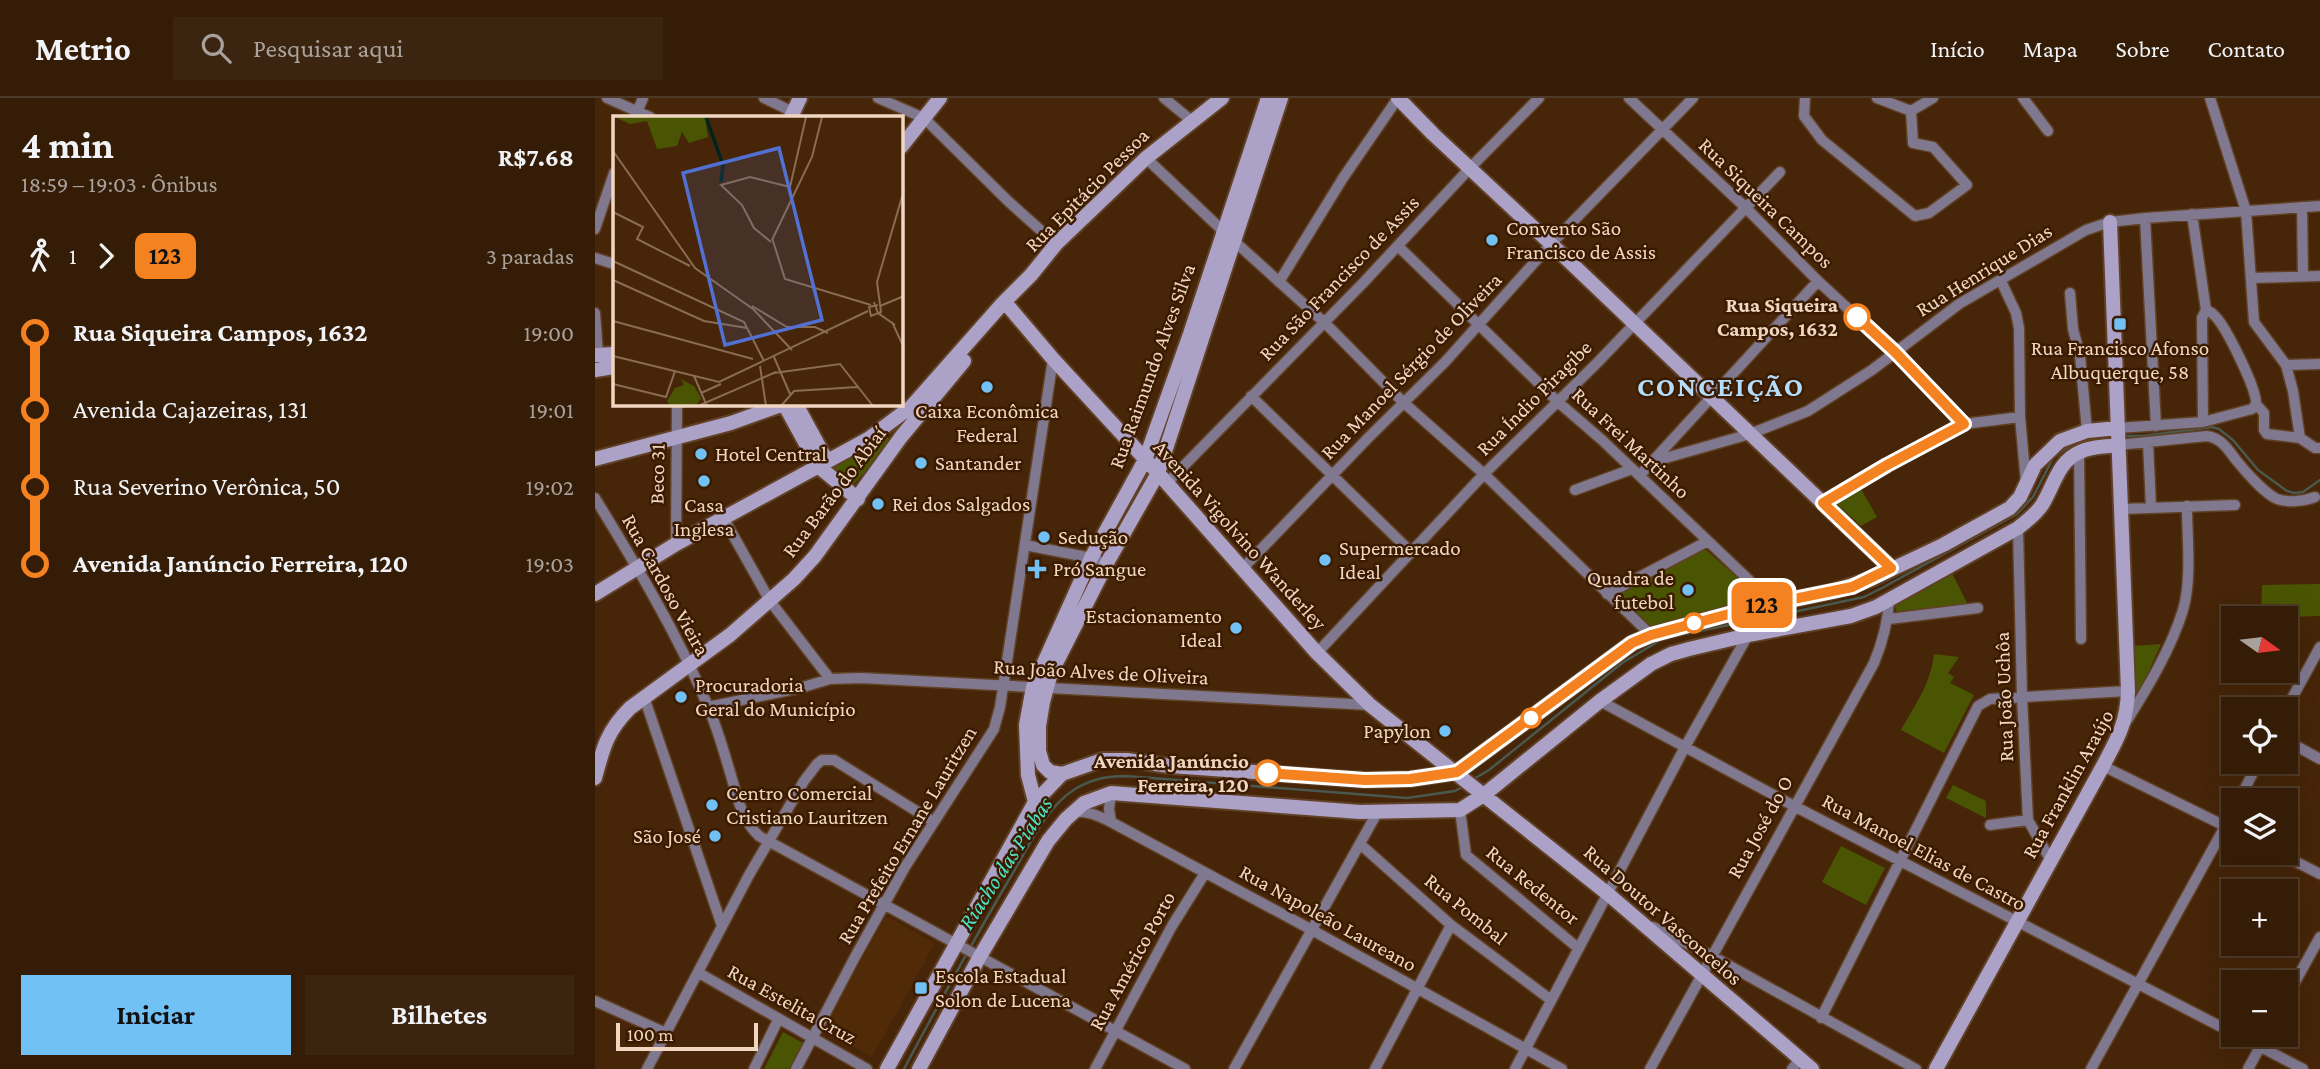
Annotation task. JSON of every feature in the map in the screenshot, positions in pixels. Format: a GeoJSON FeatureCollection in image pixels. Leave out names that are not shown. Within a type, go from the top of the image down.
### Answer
{"type":"FeatureCollection","features":[{"type":"Feature","properties":{"kind":"main road"},"geometry":{"type":"LineString","coordinates":[[792,115],[800,98]]}},
{"type":"Feature","properties":{"kind":"main road"},"geometry":{"type":"LineString","coordinates":[[903,144],[940,98]]}},
{"type":"Feature","properties":{"kind":"main road","name":"Rua Epitácio Pessoa"},"geometry":{"type":"LineString","coordinates":[[1006,305],[1056,244],[1146,158],[1222,98]]}},
{"type":"Feature","properties":{"kind":"main road","name":"Rua Raimundo Alves Silva"},"geometry":{"type":"LineString","coordinates":[[1062,774],[1051,772],[1043,765],[1039,751],[1040,687],[1108,561],[1162,479],[1196,336],[1268,98]]}},
{"type":"Feature","properties":{"kind":"main road","name":"Rua Raimundo Alves Silva"},"geometry":{"type":"LineString","coordinates":[[1228,236],[1281,98]]}},
{"type":"Feature","properties":{"kind":"main road"},"geometry":{"type":"LineString","coordinates":[[1398,98],[1891,568]]}},
{"type":"Feature","properties":{"kind":"main road"},"geometry":{"type":"LineString","coordinates":[[2110,222],[2128,691],[2124,725]]}},
{"type":"Feature","properties":{"kind":"main road"},"geometry":{"type":"LineString","coordinates":[[595,594],[675,544],[868,439],[912,406],[1006,305]]}},
{"type":"Feature","properties":{"kind":"main road","name":"Avenida Vigolvino Wanderley"},"geometry":{"type":"LineString","coordinates":[[1006,305],[1317,653],[1370,705],[1459,774]]}},
{"type":"Feature","properties":{"kind":"main road","name":"Rua Barão do Abiaí"},"geometry":{"type":"LineString","coordinates":[[595,778],[607,735],[617,720],[644,697],[730,635],[770,601],[815,556],[901,437],[1006,305]]}},
{"type":"Feature","properties":{"kind":"main road","name":"Rua Raimundo Alves Silva"},"geometry":{"type":"LineString","coordinates":[[1035,802],[1028,775],[1026,725],[1040,687],[1050,645],[1091,558],[1145,460],[1168,394],[1196,336]]}},
{"type":"Feature","properties":{"kind":"main road"},"geometry":{"type":"LineString","coordinates":[[596,360],[613,354]]}},
{"type":"Feature","properties":{"kind":"main road"},"geometry":{"type":"LineString","coordinates":[[596,360],[613,367]]}},
{"type":"Feature","properties":{"kind":"main road"},"geometry":{"type":"LineString","coordinates":[[595,459],[731,423],[778,406]]}},
{"type":"Feature","properties":{"kind":"main road"},"geometry":{"type":"LineString","coordinates":[[785,406],[823,464],[858,499]]}},
{"type":"Feature","properties":{"kind":"main road"},"geometry":{"type":"LineString","coordinates":[[797,406],[823,464]]}},
{"type":"Feature","properties":{"kind":"main road"},"geometry":{"type":"LineString","coordinates":[[889,423],[901,437]]}},
{"type":"Feature","properties":{"kind":"main road"},"geometry":{"type":"LineString","coordinates":[[887,1069],[1035,802],[1062,774],[1102,760],[1128,760],[1170,766],[1365,780],[1459,774],[1632,643],[1651,635],[1755,607],[1852,587],[1943,545],[2010,508],[2026,485],[2035,465],[2060,441],[2087,431],[2118,428]]}},
{"type":"Feature","properties":{"kind":"main road"},"geometry":{"type":"LineString","coordinates":[[919,1069],[979,957],[1048,841],[1072,812],[1084,803],[1111,793],[1377,813],[1460,810],[1599,701],[1651,664],[1671,654],[1748,635],[1851,615],[1889,600],[2018,528],[2034,516],[2064,463],[2079,452],[2118,445]]}},
{"type":"Feature","properties":{"kind":"main road","name":"Rua Franklin Araújo"},"geometry":{"type":"LineString","coordinates":[[1936,1069],[2124,725]]}},
{"type":"Feature","properties":{"kind":"main road","name":"Rua Doutor Vasconcelos"},"geometry":{"type":"LineString","coordinates":[[1459,774],[1608,894],[1802,1066]]}},
{"type":"Feature","properties":{"kind":"street"},"geometry":{"type":"LineString","coordinates":[[607,98],[636,114],[643,98]]}},
{"type":"Feature","properties":{"kind":"street"},"geometry":{"type":"LineString","coordinates":[[764,98],[792,115]]}},
{"type":"Feature","properties":{"kind":"street"},"geometry":{"type":"LineString","coordinates":[[879,98],[924,118],[1056,244]]}},
{"type":"Feature","properties":{"kind":"street"},"geometry":{"type":"LineString","coordinates":[[1164,98],[1192,121]]}},
{"type":"Feature","properties":{"kind":"street"},"geometry":{"type":"LineString","coordinates":[[1279,282],[1343,178],[1398,98]]}},
{"type":"Feature","properties":{"kind":"street","name":"Rua São Francisco de Assis"},"geometry":{"type":"LineString","coordinates":[[1162,479],[1325,323],[1539,98]]}},
{"type":"Feature","properties":{"kind":"street","name":"Rua Siqueira Campos"},"geometry":{"type":"LineString","coordinates":[[1629,98],[1895,352],[1964,424]]}},
{"type":"Feature","properties":{"kind":"street","name":"Rua Manoel Sérgio de Oliveira"},"geometry":{"type":"LineString","coordinates":[[1243,568],[1693,98]]}},
{"type":"Feature","properties":{"kind":"street"},"geometry":{"type":"LineString","coordinates":[[1805,98],[1804,116],[1822,140],[1915,216],[1929,213],[1967,185],[1933,147],[1913,143],[1911,111]]}},
{"type":"Feature","properties":{"kind":"street"},"geometry":{"type":"LineString","coordinates":[[1877,98],[1911,111]]}},
{"type":"Feature","properties":{"kind":"street"},"geometry":{"type":"LineString","coordinates":[[2023,98],[2048,131]]}},
{"type":"Feature","properties":{"kind":"street"},"geometry":{"type":"LineString","coordinates":[[2210,98],[2246,211],[2254,322],[2286,365],[2300,438]]}},
{"type":"Feature","properties":{"kind":"street"},"geometry":{"type":"LineString","coordinates":[[1911,111],[1929,99]]}},
{"type":"Feature","properties":{"kind":"street"},"geometry":{"type":"LineString","coordinates":[[1146,158],[1325,323],[1403,402],[1484,474],[1651,635]]}},
{"type":"Feature","properties":{"kind":"street","name":"Rua Índio Piragibe"},"geometry":{"type":"LineString","coordinates":[[1317,653],[1484,474],[1635,324],[1780,172]]}},
{"type":"Feature","properties":{"kind":"street"},"geometry":{"type":"LineString","coordinates":[[595,229],[597,216],[613,176]]}},
{"type":"Feature","properties":{"kind":"street","name":"Rua Henrique Dias"},"geometry":{"type":"LineString","coordinates":[[1655,461],[1751,434],[1808,411],[1872,370],[1959,304],[2086,230],[2110,222],[2145,218],[2320,206]]}},
{"type":"Feature","properties":{"kind":"street"},"geometry":{"type":"LineString","coordinates":[[2302,207],[2303,276]]}},
{"type":"Feature","properties":{"kind":"street"},"geometry":{"type":"LineString","coordinates":[[2192,214],[2206,310],[2202,318],[2203,422]]}},
{"type":"Feature","properties":{"kind":"street"},"geometry":{"type":"LineString","coordinates":[[2145,218],[2157,426]]}},
{"type":"Feature","properties":{"kind":"street","name":"Rua Frei Martinho"},"geometry":{"type":"LineString","coordinates":[[1398,246],[1480,323],[1558,402],[1749,580],[1756,593],[1755,607]]}},
{"type":"Feature","properties":{"kind":"street"},"geometry":{"type":"LineString","coordinates":[[595,258],[613,264]]}},
{"type":"Feature","properties":{"kind":"street"},"geometry":{"type":"LineString","coordinates":[[2251,278],[2320,276]]}},
{"type":"Feature","properties":{"kind":"street"},"geometry":{"type":"LineString","coordinates":[[1575,490],[1636,472],[1655,461],[1818,281]]}},
{"type":"Feature","properties":{"kind":"street"},"geometry":{"type":"LineString","coordinates":[[2001,281],[2016,313],[2019,328],[2020,417],[2026,485]]}},
{"type":"Feature","properties":{"kind":"street"},"geometry":{"type":"LineString","coordinates":[[2070,293],[2073,329],[2080,355],[2087,431]]}},
{"type":"Feature","properties":{"kind":"street"},"geometry":{"type":"LineString","coordinates":[[2118,428],[2203,422],[2252,409],[2256,404],[2250,378],[2217,318],[2206,310]]}},
{"type":"Feature","properties":{"kind":"street"},"geometry":{"type":"LineString","coordinates":[[595,313],[596,360]]}},
{"type":"Feature","properties":{"kind":"street","name":"Rua Prefeito Ernane Lauritzen"},"geometry":{"type":"LineString","coordinates":[[796,1069],[884,904],[994,729],[1053,359]]}},
{"type":"Feature","properties":{"kind":"street"},"geometry":{"type":"LineString","coordinates":[[2286,365],[2320,364]]}},
{"type":"Feature","properties":{"kind":"street"},"geometry":{"type":"LineString","coordinates":[[1168,394],[1183,398]]}},
{"type":"Feature","properties":{"kind":"street"},"geometry":{"type":"LineString","coordinates":[[1251,396],[1412,552]]}},
{"type":"Feature","properties":{"kind":"street"},"geometry":{"type":"LineString","coordinates":[[2256,404],[2265,413],[2264,430],[2267,434],[2300,438],[2318,451]]}},
{"type":"Feature","properties":{"kind":"street","name":"Beco 31"},"geometry":{"type":"LineString","coordinates":[[675,544],[677,406]]}},
{"type":"Feature","properties":{"kind":"street"},"geometry":{"type":"LineString","coordinates":[[1823,503],[1964,424],[2020,417]]}},
{"type":"Feature","properties":{"kind":"street"},"geometry":{"type":"LineString","coordinates":[[2118,445],[2207,436],[2215,438],[2222,442],[2252,478],[2277,499],[2301,501],[2315,497]]}},
{"type":"Feature","properties":{"kind":"street"},"geometry":{"type":"LineString","coordinates":[[2148,443],[2151,507]]}},
{"type":"Feature","properties":{"kind":"street"},"geometry":{"type":"LineString","coordinates":[[2079,452],[2081,639]]}},
{"type":"Feature","properties":{"kind":"street","name":"Rua Cardoso Vieira"},"geometry":{"type":"LineString","coordinates":[[595,498],[669,622],[708,707],[730,769],[740,809],[751,829],[954,945],[1117,1030],[1185,1069]]}},
{"type":"Feature","properties":{"kind":"street"},"geometry":{"type":"LineString","coordinates":[[2121,509],[2235,505]]}},
{"type":"Feature","properties":{"kind":"street","name":"Rua Franklin Araújo"},"geometry":{"type":"LineString","coordinates":[[2124,725],[2168,647],[2184,608],[2187,582],[2187,506]]}},
{"type":"Feature","properties":{"kind":"street"},"geometry":{"type":"LineString","coordinates":[[724,519],[770,601],[830,679]]}},
{"type":"Feature","properties":{"kind":"street","name":"Rua João Uchôa"},"geometry":{"type":"LineString","coordinates":[[2018,528],[2028,820],[2050,859]]}},
{"type":"Feature","properties":{"kind":"street"},"geometry":{"type":"LineString","coordinates":[[1607,594],[1708,541]]}},
{"type":"Feature","properties":{"kind":"street"},"geometry":{"type":"LineString","coordinates":[[1025,545],[1108,561]]}},
{"type":"Feature","properties":{"kind":"street","name":"Rua José do O"},"geometry":{"type":"LineString","coordinates":[[1650,1069],[1874,663],[1889,620],[1889,600]]}},
{"type":"Feature","properties":{"kind":"street"},"geometry":{"type":"LineString","coordinates":[[1515,1069],[1685,747],[1748,635],[1755,607]]}},
{"type":"Feature","properties":{"kind":"street"},"geometry":{"type":"LineString","coordinates":[[1889,620],[1979,608]]}},
{"type":"Feature","properties":{"kind":"street"},"geometry":{"type":"LineString","coordinates":[[2293,697],[2320,647]]}},
{"type":"Feature","properties":{"kind":"street","name":"Rua João Alves de Oliveira"},"geometry":{"type":"LineString","coordinates":[[708,707],[830,679],[860,678],[1370,705]]}},
{"type":"Feature","properties":{"kind":"street"},"geometry":{"type":"LineString","coordinates":[[1821,1018],[1978,706],[1990,699],[2128,691]]}},
{"type":"Feature","properties":{"kind":"street"},"geometry":{"type":"LineString","coordinates":[[644,697],[722,926]]}},
{"type":"Feature","properties":{"kind":"street","name":"Rua Manoel Elias de Castro"},"geometry":{"type":"LineString","coordinates":[[1599,701],[2015,922],[2221,1026]]}},
{"type":"Feature","properties":{"kind":"street"},"geometry":{"type":"LineString","coordinates":[[2298,747],[2320,759]]}},
{"type":"Feature","properties":{"kind":"street"},"geometry":{"type":"LineString","coordinates":[[646,1069],[768,841],[811,770],[822,760],[843,765],[934,822]]}},
{"type":"Feature","properties":{"kind":"street"},"geometry":{"type":"LineString","coordinates":[[2103,766],[2221,824]]}},
{"type":"Feature","properties":{"kind":"street"},"geometry":{"type":"LineString","coordinates":[[1111,793],[1111,822]]}},
{"type":"Feature","properties":{"kind":"street","name":"Rua Redentor"},"geometry":{"type":"LineString","coordinates":[[1460,810],[1466,855],[1578,948]]}},
{"type":"Feature","properties":{"kind":"street","name":"Rua Napoleão Laureano"},"geometry":{"type":"LineString","coordinates":[[1072,812],[1084,811],[1111,822],[1562,1069]]}},
{"type":"Feature","properties":{"kind":"street"},"geometry":{"type":"LineString","coordinates":[[1234,1069],[1377,813]]}},
{"type":"Feature","properties":{"kind":"street"},"geometry":{"type":"LineString","coordinates":[[1990,825],[2028,820]]}},
{"type":"Feature","properties":{"kind":"street"},"geometry":{"type":"LineString","coordinates":[[2091,1069],[2221,842]]}},
{"type":"Feature","properties":{"kind":"street","name":"Rua Pombal"},"geometry":{"type":"LineString","coordinates":[[1360,845],[1451,925],[1551,1000]]}},
{"type":"Feature","properties":{"kind":"street"},"geometry":{"type":"LineString","coordinates":[[2298,863],[2320,874]]}},
{"type":"Feature","properties":{"kind":"street","name":"Rua Américo Porto"},"geometry":{"type":"LineString","coordinates":[[1095,1069],[1172,926],[1205,873]]}},
{"type":"Feature","properties":{"kind":"street"},"geometry":{"type":"LineString","coordinates":[[1637,919],[1712,956],[1916,1069]]}},
{"type":"Feature","properties":{"kind":"street"},"geometry":{"type":"LineString","coordinates":[[1375,1069],[1451,925]]}},
{"type":"Feature","properties":{"kind":"street"},"geometry":{"type":"LineString","coordinates":[[2298,977],[2320,937]]}},
{"type":"Feature","properties":{"kind":"street","name":"Rua Estelita Cruz"},"geometry":{"type":"LineString","coordinates":[[699,973],[867,1069]]}},
{"type":"Feature","properties":{"kind":"street"},"geometry":{"type":"LineString","coordinates":[[595,1001],[666,1033]]}},
{"type":"Feature","properties":{"kind":"street"},"geometry":{"type":"LineString","coordinates":[[754,1069],[778,1020]]}},
{"type":"Feature","properties":{"kind":"street"},"geometry":{"type":"LineString","coordinates":[[2248,1069],[2259,1047]]}},
{"type":"Feature","properties":{"kind":"street","name":"Rua Manoel Elias de Castro"},"geometry":{"type":"LineString","coordinates":[[2262,1047],[2303,1069]]}},
{"type":"Feature","properties":{"kind":"shaded area"},"geometry":{"type":"Polygon","coordinates":[[[886,916],[935,943],[872,1057],[823,1030],[886,916]]]}},
{"type":"Feature","properties":{"kind":"green space"},"geometry":{"type":"Polygon","coordinates":[[[886,436],[891,440],[888,447],[854,484],[847,484],[831,469],[831,463],[879,437],[886,436]]]}},
{"type":"Feature","properties":{"kind":"green space"},"geometry":{"type":"Polygon","coordinates":[[[1861,489],[1877,517],[1861,526],[1837,504],[1861,489]]]}},
{"type":"Feature","properties":{"kind":"green space"},"geometry":{"type":"Polygon","coordinates":[[[1705,549],[1747,586],[1749,594],[1745,601],[1649,627],[1616,595],[1705,549]]]}},
{"type":"Feature","properties":{"kind":"green space"},"geometry":{"type":"Polygon","coordinates":[[[1950,569],[1968,605],[1898,615],[1893,601],[1950,569]]]}},
{"type":"Feature","properties":{"kind":"green space"},"geometry":{"type":"Polygon","coordinates":[[[2320,584],[2320,616],[2298,617],[2298,606],[2261,606],[2262,585],[2320,584]]]}},
{"type":"Feature","properties":{"kind":"green space"},"geometry":{"type":"Polygon","coordinates":[[[2161,644],[2136,700],[2134,701],[2131,646],[2161,644]]]}},
{"type":"Feature","properties":{"kind":"green space"},"geometry":{"type":"Polygon","coordinates":[[[1934,654],[1959,657],[1948,673],[1954,677],[1950,683],[1974,695],[1944,753],[1901,730],[1926,684],[1934,654]]]}},
{"type":"Feature","properties":{"kind":"green space"},"geometry":{"type":"Polygon","coordinates":[[[1953,785],[1986,801],[1986,818],[1946,798],[1953,785]]]}},
{"type":"Feature","properties":{"kind":"green space"},"geometry":{"type":"Polygon","coordinates":[[[1841,846],[1885,868],[1866,905],[1822,882],[1841,846]]]}},
{"type":"Feature","properties":{"kind":"green space"},"geometry":{"type":"Polygon","coordinates":[[[783,1032],[803,1043],[789,1069],[764,1069],[783,1032]]]}},
{"type":"Feature","properties":{"kind":"waterway","name":"Riacho das Piabas"},"geometry":{"type":"LineString","coordinates":[[2123,436],[2212,427],[2233,440],[2258,470],[2287,491],[2303,492],[2320,480]]}},
{"type":"Feature","properties":{"kind":"waterway","name":"Riacho das Piabas"},"geometry":{"type":"LineString","coordinates":[[1756,620],[1864,597],[1882,588],[2017,514],[2033,497],[2053,458],[2064,449],[2090,439],[2112,436]]}},
{"type":"Feature","properties":{"kind":"waterway","name":"Riacho das Piabas"},"geometry":{"type":"LineString","coordinates":[[1472,780],[1489,770],[1622,663],[1664,638],[1749,621]]}},
{"type":"Feature","properties":{"kind":"waterway","name":"Riacho das Piabas"},"geometry":{"type":"LineString","coordinates":[[904,1069],[1038,829],[1064,797],[1075,789],[1100,779],[1126,776],[1407,798],[1455,791],[1464,786]]}},
{"type":"Feature","properties":{"kind":"bus line","name":"123"},"geometry":{"type":"LineString","coordinates":[[1268,773],[1365,780],[1410,779],[1457,772],[1632,643],[1651,635],[1755,607],[1852,587],[1891,568],[1823,503],[1964,424],[1895,352],[1857,317]]}},
{"type":"Feature","properties":{"kind":"place","name":"Convento São Francisco de Assis"},"geometry":{"type":"Point","coordinates":[1492,240]}},
{"type":"Feature","properties":{"kind":"place","name":"Rua Siqueira Campos, 1632"},"geometry":{"type":"Point","coordinates":[1857,317]}},
{"type":"Feature","properties":{"kind":"place","name":"Rua Francisco Afonso Albuquerque, 58"},"geometry":{"type":"Point","coordinates":[2120,324]}},
{"type":"Feature","properties":{"kind":"place","name":"Caixa Econômica Federal"},"geometry":{"type":"Point","coordinates":[987,387]}},
{"type":"Feature","properties":{"kind":"place","name":"Hotel Central"},"geometry":{"type":"Point","coordinates":[701,454]}},
{"type":"Feature","properties":{"kind":"place","name":"Santander"},"geometry":{"type":"Point","coordinates":[921,463]}},
{"type":"Feature","properties":{"kind":"place","name":"Casa Inglesa"},"geometry":{"type":"Point","coordinates":[704,481]}},
{"type":"Feature","properties":{"kind":"place","name":"Rei dos Salgados"},"geometry":{"type":"Point","coordinates":[878,504]}},
{"type":"Feature","properties":{"kind":"place","name":"Sedução"},"geometry":{"type":"Point","coordinates":[1044,537]}},
{"type":"Feature","properties":{"kind":"place","name":"Supermercado Ideal"},"geometry":{"type":"Point","coordinates":[1325,560]}},
{"type":"Feature","properties":{"kind":"place","name":"Pró Sangue"},"geometry":{"type":"Point","coordinates":[1037,569]}},
{"type":"Feature","properties":{"kind":"place","name":"Quadra de futebol"},"geometry":{"type":"Point","coordinates":[1688,590]}},
{"type":"Feature","properties":{"kind":"place","name":"Estacionamento Ideal"},"geometry":{"type":"Point","coordinates":[1236,628]}},
{"type":"Feature","properties":{"kind":"place","name":"Procuradoria Geral do Município"},"geometry":{"type":"Point","coordinates":[681,697]}},
{"type":"Feature","properties":{"kind":"place","name":"Papylon"},"geometry":{"type":"Point","coordinates":[1445,731]}},
{"type":"Feature","properties":{"kind":"place","name":"Avenida Janúncio Ferreira, 120"},"geometry":{"type":"Point","coordinates":[1268,773]}},
{"type":"Feature","properties":{"kind":"place","name":"Centro Comercial Cristiano Lauritzen"},"geometry":{"type":"Point","coordinates":[712,805]}},
{"type":"Feature","properties":{"kind":"place","name":"São José"},"geometry":{"type":"Point","coordinates":[715,836]}},
{"type":"Feature","properties":{"kind":"place","name":"Escola Estadual Solon de Lucena"},"geometry":{"type":"Point","coordinates":[921,988]}},
{"type":"Feature","properties":{"kind":"district","name":"CONCEIÇÃO"},"geometry":{"type":"Point","coordinates":[1721,386]}}]}
